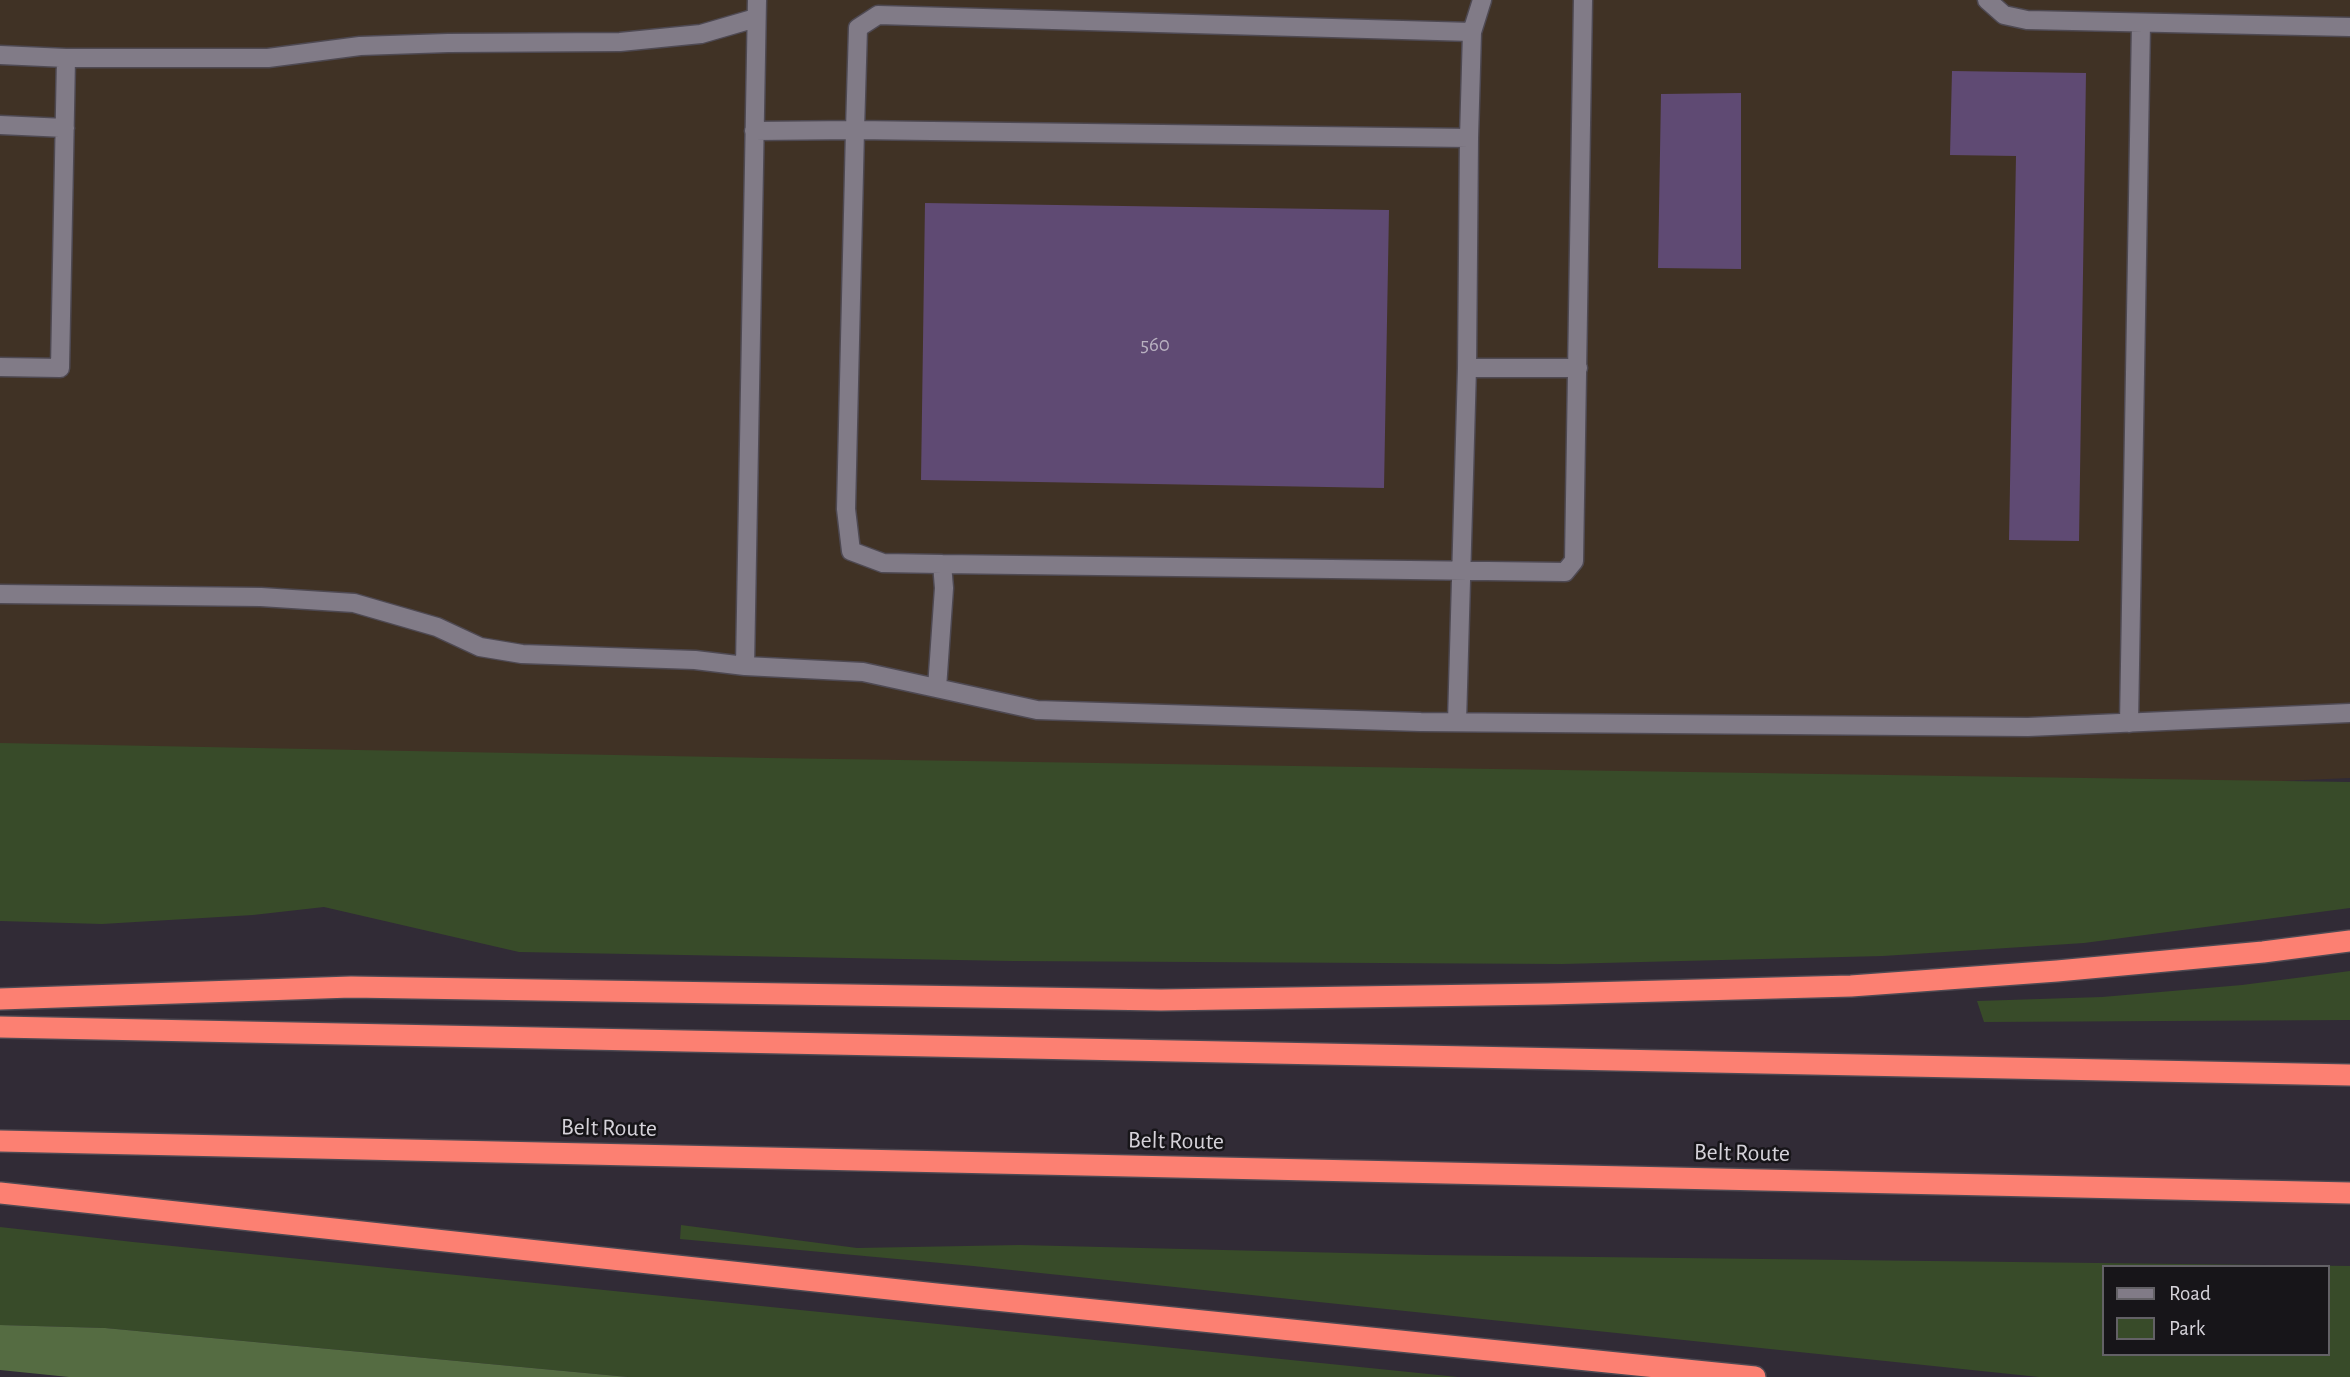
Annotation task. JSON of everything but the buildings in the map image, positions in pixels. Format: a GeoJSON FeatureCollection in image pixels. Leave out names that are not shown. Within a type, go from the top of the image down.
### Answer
{"type":"FeatureCollection","features":[{"type":"Feature","properties":{"kind":"highway"},"geometry":{"type":"LineString","coordinates":[[0,999],[351,987],[1161,1000],[1534,995],[1865,985],[2057,971],[2350,941]]}},
{"type":"Feature","properties":{"kind":"highway"},"geometry":{"type":"LineString","coordinates":[[0,1027],[2350,1075]]}},
{"type":"Feature","properties":{"kind":"highway","name":"Belt Route"},"geometry":{"type":"LineString","coordinates":[[0,1141],[2350,1193]]}},
{"type":"Feature","properties":{"kind":"highway"},"geometry":{"type":"LineString","coordinates":[[0,1193],[936,1294],[1755,1377]]}},
{"type":"Feature","properties":{"kind":"lane"},"geometry":{"type":"LineString","coordinates":[[1457,722],[1467,368],[1472,32],[1482,0]]}},
{"type":"Feature","properties":{"kind":"lane"},"geometry":{"type":"LineString","coordinates":[[1472,32],[878,15],[858,28],[846,509],[851,551],[883,563],[1565,572],[1574,561],[1583,0]]}},
{"type":"Feature","properties":{"kind":"lane"},"geometry":{"type":"LineString","coordinates":[[1987,0],[2004,15],[2027,20],[2350,27]]}},
{"type":"Feature","properties":{"kind":"lane"},"geometry":{"type":"LineString","coordinates":[[0,55],[66,58],[268,58],[360,46],[620,42],[701,34],[756,9],[745,666]]}},
{"type":"Feature","properties":{"kind":"lane"},"geometry":{"type":"LineString","coordinates":[[2129,723],[2141,23]]}},
{"type":"Feature","properties":{"kind":"lane"},"geometry":{"type":"LineString","coordinates":[[0,367],[60,368],[66,58]]}},
{"type":"Feature","properties":{"kind":"lane"},"geometry":{"type":"LineString","coordinates":[[0,125],[65,128]]}},
{"type":"Feature","properties":{"kind":"lane"},"geometry":{"type":"LineString","coordinates":[[754,131],[1469,138]]}},
{"type":"Feature","properties":{"kind":"lane"},"geometry":{"type":"LineString","coordinates":[[1467,368],[1578,368]]}},
{"type":"Feature","properties":{"kind":"lane"},"geometry":{"type":"LineString","coordinates":[[937,688],[944,588],[942,564]]}},
{"type":"Feature","properties":{"kind":"lane"},"geometry":{"type":"LineString","coordinates":[[0,594],[248,596],[354,603],[437,627],[480,647],[522,654],[695,660],[745,666],[863,672],[1037,710],[1457,722],[2028,727],[2350,712]]}},
{"type":"Feature","properties":{"kind":"shaded area"},"geometry":{"type":"Polygon","coordinates":[[[0,0],[2350,0],[2350,778],[1691,807],[0,806],[0,0]]]}},
{"type":"Feature","properties":{"kind":"green space"},"geometry":{"type":"Polygon","coordinates":[[[0,743],[769,758],[2350,782],[2350,908],[2084,943],[1883,956],[1562,964],[1012,961],[519,952],[324,907],[253,915],[102,924],[0,921],[0,743]]]}},
{"type":"Feature","properties":{"kind":"green space"},"geometry":{"type":"Polygon","coordinates":[[[2350,971],[2350,1020],[1984,1022],[1977,1001],[2102,997],[2242,985],[2350,971]]]}},
{"type":"Feature","properties":{"kind":"green space"},"geometry":{"type":"Polygon","coordinates":[[[681,1225],[857,1248],[1020,1245],[1428,1255],[2266,1265],[2102,1265],[2102,1356],[2329,1356],[2329,1266],[2350,1266],[2350,1377],[2039,1377],[973,1266],[680,1239],[681,1225]]]}},
{"type":"Feature","properties":{"kind":"green space"},"geometry":{"type":"Polygon","coordinates":[[[0,1227],[1458,1377],[628,1377],[105,1328],[0,1325],[0,1227]]]}},
{"type":"Feature","properties":{"kind":"green space"},"geometry":{"type":"Polygon","coordinates":[[[0,1325],[105,1328],[628,1377],[69,1377],[0,1370],[0,1325]]]}}]}
